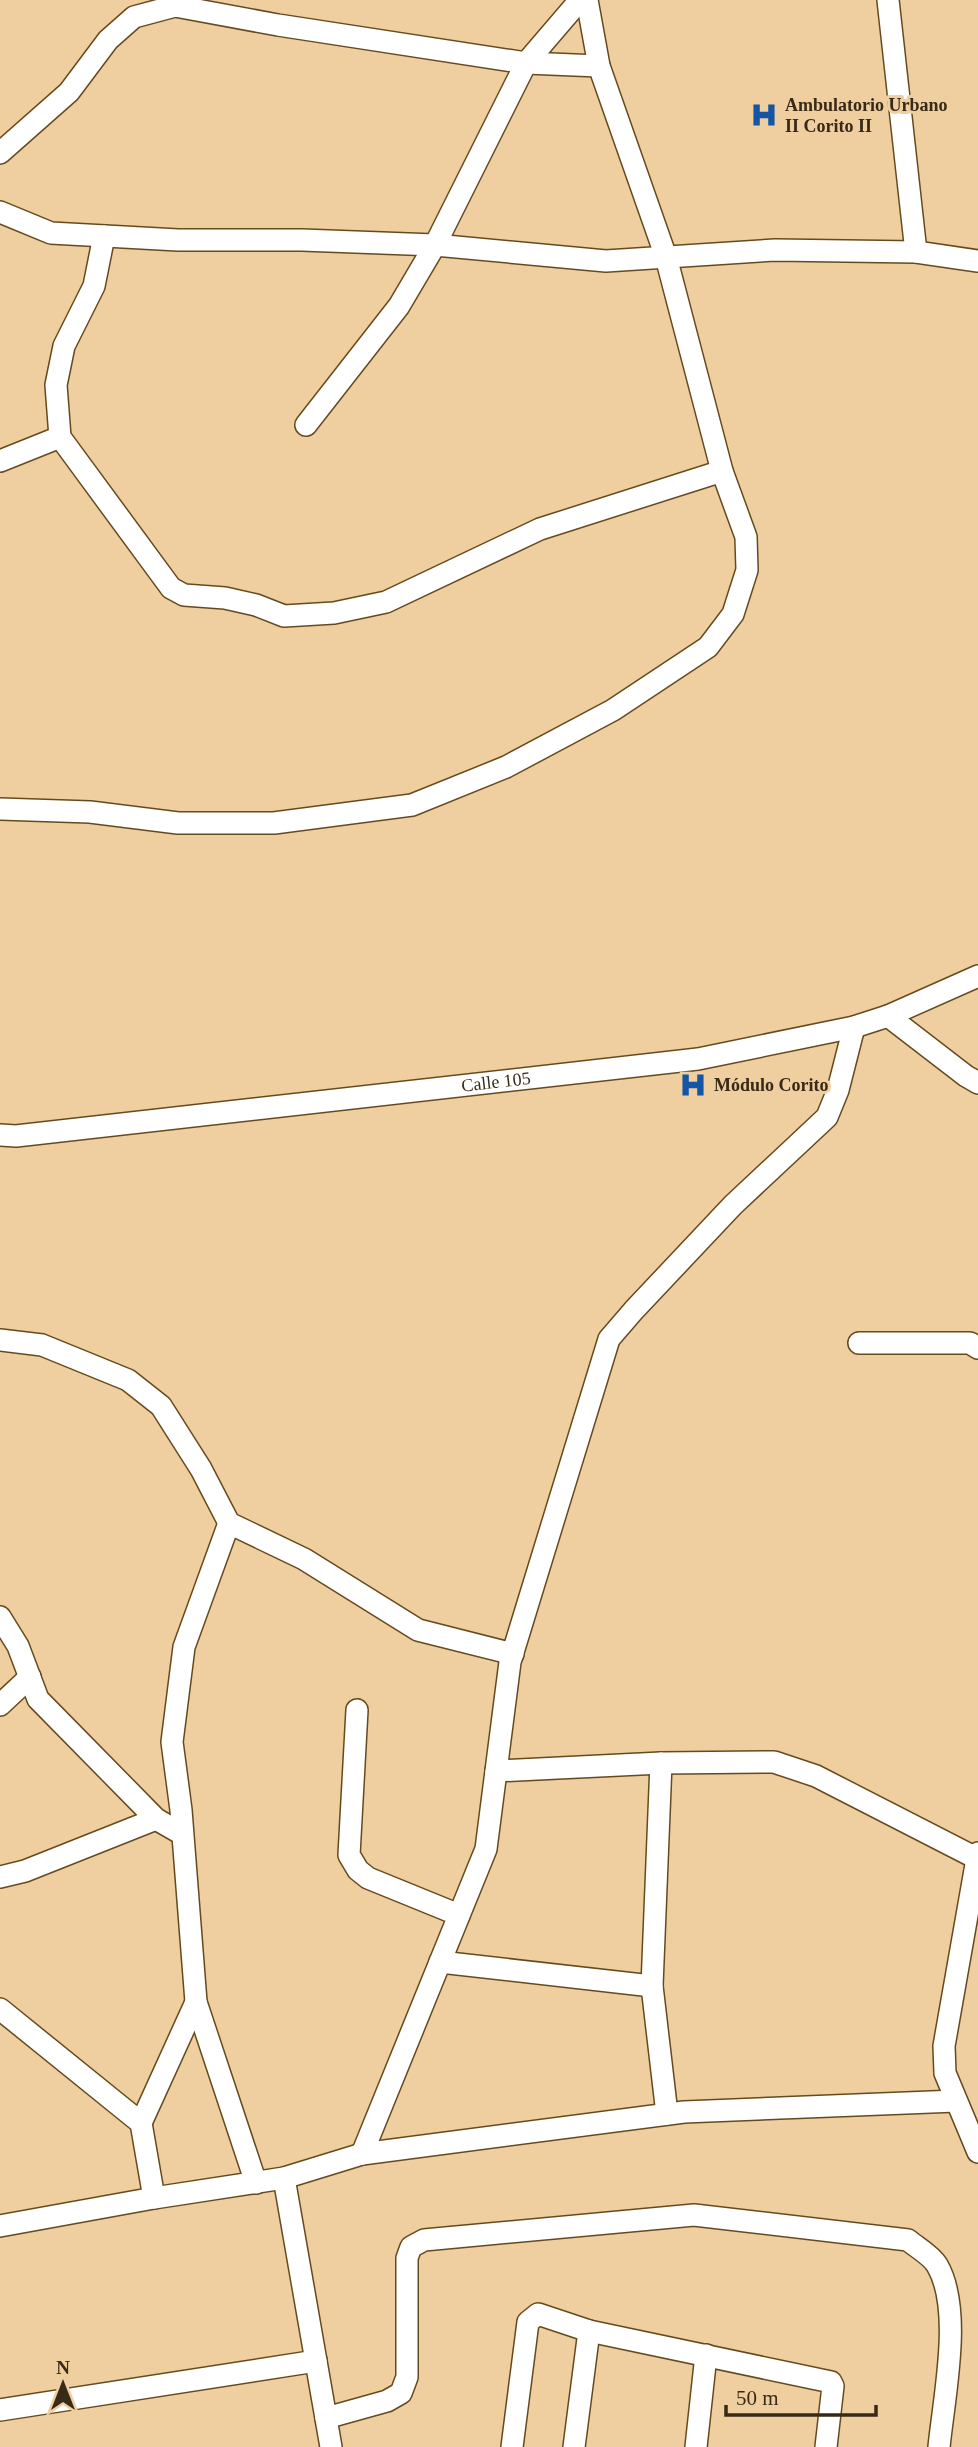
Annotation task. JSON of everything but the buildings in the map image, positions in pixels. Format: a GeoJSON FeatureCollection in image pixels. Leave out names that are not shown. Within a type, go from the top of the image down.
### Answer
{"type":"FeatureCollection","features":[{"type":"Feature","properties":{"kind":"street"},"geometry":{"type":"LineString","coordinates":[[306,425],[399,306],[435,245],[526,63],[580,0]]}},
{"type":"Feature","properties":{"kind":"street"},"geometry":{"type":"LineString","coordinates":[[0,809],[90,812],[178,822],[274,822],[412,805],[506,767],[613,710],[708,647],[733,614],[747,570],[746,537],[722,471],[666,257],[599,66],[587,0]]}},
{"type":"Feature","properties":{"kind":"street"},"geometry":{"type":"LineString","coordinates":[[888,0],[916,252]]}},
{"type":"Feature","properties":{"kind":"street"},"geometry":{"type":"LineString","coordinates":[[0,153],[69,92],[108,40],[134,17],[175,6],[231,8],[278,25],[526,63],[599,66]]}},
{"type":"Feature","properties":{"kind":"street"},"geometry":{"type":"LineString","coordinates":[[0,212],[51,233],[178,240],[302,240],[435,245],[606,261],[775,250],[916,252],[978,261]]}},
{"type":"Feature","properties":{"kind":"street"},"geometry":{"type":"LineString","coordinates":[[104,236],[94,286],[64,345],[56,385],[61,437],[171,587],[184,595],[225,598],[256,605],[284,616],[334,613],[386,601],[540,529],[722,471]]}},
{"type":"Feature","properties":{"kind":"street"},"geometry":{"type":"LineString","coordinates":[[0,461],[61,437]]}},
{"type":"Feature","properties":{"kind":"street","name":"Calle 105"},"geometry":{"type":"LineString","coordinates":[[0,1135],[29,1134],[698,1059],[854,1027],[888,1016],[978,976]]}},
{"type":"Feature","properties":{"kind":"street"},"geometry":{"type":"LineString","coordinates":[[888,1016],[978,1083]]}},
{"type":"Feature","properties":{"kind":"street"},"geometry":{"type":"LineString","coordinates":[[362,2154],[486,1849],[513,1654],[610,1339],[733,1205],[827,1116],[838,1090],[854,1027]]}},
{"type":"Feature","properties":{"kind":"street"},"geometry":{"type":"LineString","coordinates":[[0,1340],[42,1345],[128,1380],[161,1406],[201,1469],[229,1523],[304,1559],[418,1630],[513,1654]]}},
{"type":"Feature","properties":{"kind":"street"},"geometry":{"type":"LineString","coordinates":[[859,1343],[970,1343],[978,1348]]}},
{"type":"Feature","properties":{"kind":"street"},"geometry":{"type":"LineString","coordinates":[[229,1523],[184,1647],[173,1742],[196,2002],[256,2183]]}},
{"type":"Feature","properties":{"kind":"street"},"geometry":{"type":"LineString","coordinates":[[0,1618],[18,1646],[38,1699],[156,1819],[182,1834]]}},
{"type":"Feature","properties":{"kind":"street"},"geometry":{"type":"LineString","coordinates":[[0,1705],[30,1678]]}},
{"type":"Feature","properties":{"kind":"street"},"geometry":{"type":"LineString","coordinates":[[357,1710],[349,1855],[358,1870],[368,1878],[459,1915]]}},
{"type":"Feature","properties":{"kind":"street"},"geometry":{"type":"LineString","coordinates":[[496,1771],[661,1763],[774,1762],[816,1776],[977,1856],[944,2046],[945,2073],[978,2152]]}},
{"type":"Feature","properties":{"kind":"street"},"geometry":{"type":"LineString","coordinates":[[661,1763],[652,1986],[667,2114]]}},
{"type":"Feature","properties":{"kind":"street"},"geometry":{"type":"LineString","coordinates":[[0,1877],[25,1871],[156,1819]]}},
{"type":"Feature","properties":{"kind":"street"},"geometry":{"type":"LineString","coordinates":[[440,1962],[652,1986]]}},
{"type":"Feature","properties":{"kind":"street"},"geometry":{"type":"LineString","coordinates":[[154,2198],[141,2123],[196,2002]]}},
{"type":"Feature","properties":{"kind":"street"},"geometry":{"type":"LineString","coordinates":[[0,2010],[141,2123]]}},
{"type":"Feature","properties":{"kind":"street"},"geometry":{"type":"LineString","coordinates":[[0,2226],[284,2178],[362,2154],[667,2114],[956,2101]]}},
{"type":"Feature","properties":{"kind":"street"},"geometry":{"type":"LineString","coordinates":[[284,2178],[331,2447]]}},
{"type":"Feature","properties":{"kind":"street"},"geometry":{"type":"LineString","coordinates":[[326,2418],[387,2401],[401,2393],[407,2377],[407,2258],[411,2247],[424,2240],[694,2215],[908,2240],[936,2262],[948,2291],[952,2319],[939,2447]]}},
{"type":"Feature","properties":{"kind":"street"},"geometry":{"type":"LineString","coordinates":[[512,2447],[528,2322],[538,2314],[589,2331],[831,2382],[833,2390],[826,2447]]}},
{"type":"Feature","properties":{"kind":"street"},"geometry":{"type":"LineString","coordinates":[[574,2447],[589,2331]]}},
{"type":"Feature","properties":{"kind":"street"},"geometry":{"type":"LineString","coordinates":[[696,2447],[706,2355]]}},
{"type":"Feature","properties":{"kind":"street"},"geometry":{"type":"LineString","coordinates":[[0,2410],[316,2361]]}},
{"type":"Feature","properties":{"kind":"place","name":"Ambulatorio Urbano II Corito II"},"geometry":{"type":"Point","coordinates":[764,115]}},
{"type":"Feature","properties":{"kind":"place","name":"Módulo Corito"},"geometry":{"type":"Point","coordinates":[693,1085]}}]}
